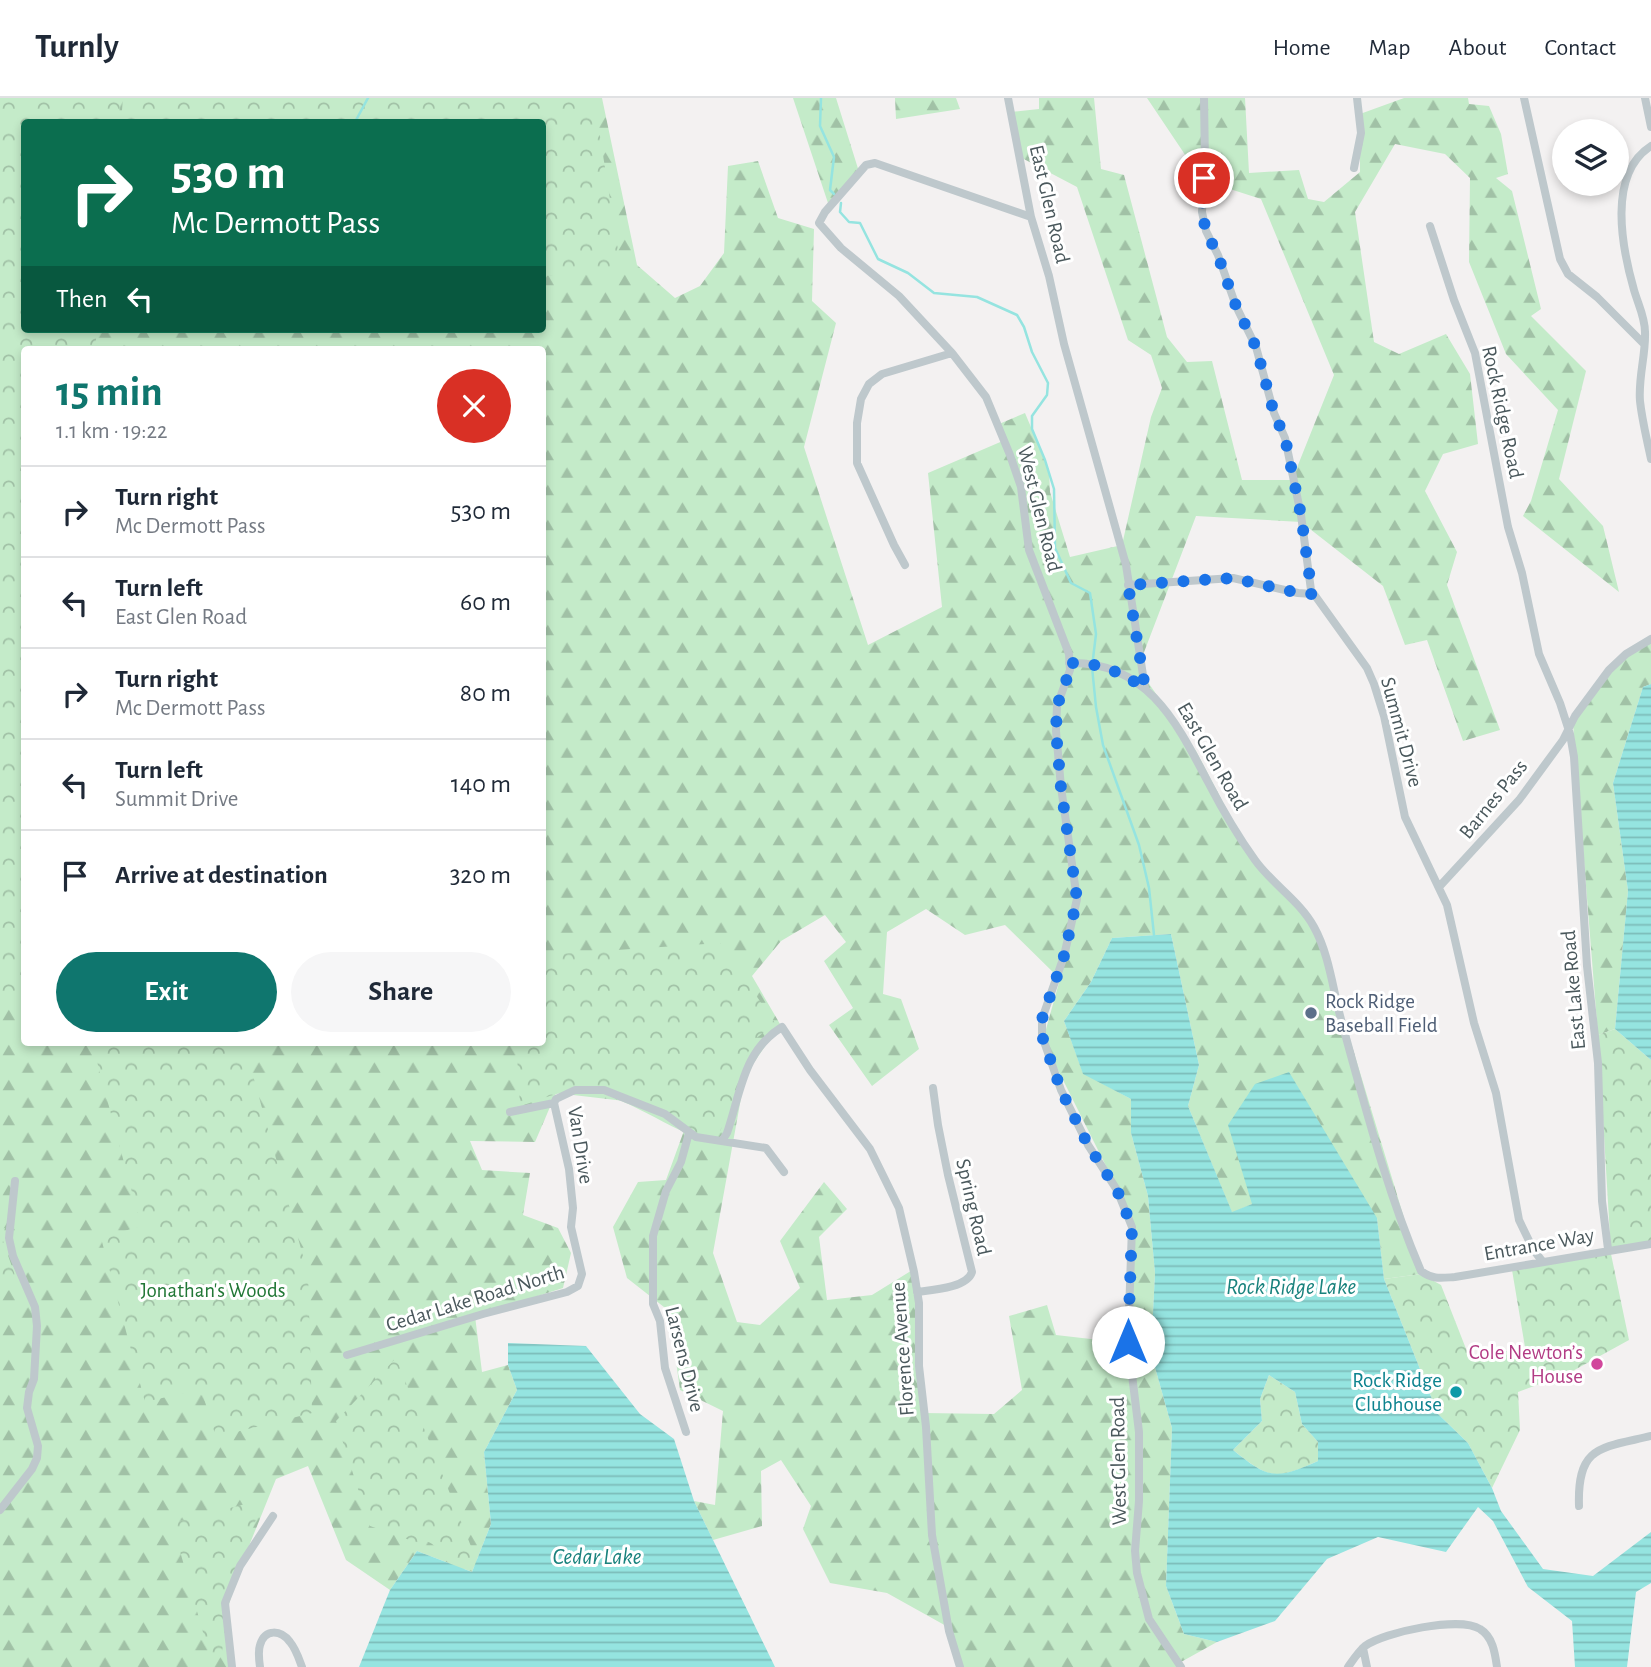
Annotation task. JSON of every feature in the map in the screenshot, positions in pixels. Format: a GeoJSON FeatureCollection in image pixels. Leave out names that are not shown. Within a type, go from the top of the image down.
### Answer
{"type":"FeatureCollection","features":[{"type":"Feature","properties":{"kind":"street","name":"East Glen Road"},"geometry":{"type":"LineString","coordinates":[[1008,98],[1031,217],[1116,526],[1145,688],[1163,705],[1182,732],[1224,812],[1255,860],[1275,885],[1301,908],[1314,927],[1324,952],[1337,1007],[1384,1166],[1414,1256],[1421,1271],[1433,1278]]}},
{"type":"Feature","properties":{"kind":"street","name":"Summit Drive"},"geometry":{"type":"LineString","coordinates":[[1204,98],[1205,163],[1202,212],[1206,231],[1236,306],[1253,339],[1274,413],[1285,438],[1301,515],[1312,594],[1367,668],[1374,684],[1384,716],[1405,817],[1447,905],[1474,1023],[1496,1093],[1520,1220],[1533,1249],[1542,1261]]}},
{"type":"Feature","properties":{"kind":"street"},"geometry":{"type":"LineString","coordinates":[[1354,168],[1362,133],[1357,98]]}},
{"type":"Feature","properties":{"kind":"street"},"geometry":{"type":"LineString","coordinates":[[1524,98],[1560,259],[1568,274],[1597,297],[1643,343]]}},
{"type":"Feature","properties":{"kind":"street"},"geometry":{"type":"LineString","coordinates":[[1645,98],[1651,127]]}},
{"type":"Feature","properties":{"kind":"street"},"geometry":{"type":"LineString","coordinates":[[1651,146],[1634,161],[1629,171],[1623,188],[1622,211],[1628,266],[1645,333],[1640,400],[1651,459]]}},
{"type":"Feature","properties":{"kind":"street","name":"West Glen Road"},"geometry":{"type":"LineString","coordinates":[[1031,217],[875,163],[866,165],[818,223],[841,248],[899,296],[952,353],[986,397],[1021,487],[1029,550],[1069,654],[1070,670],[1057,706],[1056,731],[1061,788],[1077,899],[1064,956],[1044,1009],[1042,1036],[1061,1090],[1088,1145],[1117,1190],[1132,1227],[1128,1342],[1139,1432],[1139,1501],[1135,1551],[1137,1573],[1149,1619],[1181,1667]]}},
{"type":"Feature","properties":{"kind":"street","name":"Rock Ridge Road"},"geometry":{"type":"LineString","coordinates":[[1430,226],[1475,353],[1508,527],[1522,573],[1539,654],[1569,729]]}},
{"type":"Feature","properties":{"kind":"street"},"geometry":{"type":"LineString","coordinates":[[905,565],[858,463],[857,423],[861,398],[869,384],[882,374],[952,353]]}},
{"type":"Feature","properties":{"kind":"street"},"geometry":{"type":"LineString","coordinates":[[1128,585],[1233,578],[1312,594]]}},
{"type":"Feature","properties":{"kind":"street","name":"Barnes Pass"},"geometry":{"type":"LineString","coordinates":[[1439,887],[1519,800],[1609,670],[1626,654],[1651,639]]}},
{"type":"Feature","properties":{"kind":"street"},"geometry":{"type":"LineString","coordinates":[[1069,663],[1097,664],[1124,675],[1145,688]]}},
{"type":"Feature","properties":{"kind":"street","name":"East Lake Road"},"geometry":{"type":"LineString","coordinates":[[1569,729],[1574,757],[1587,966],[1598,1063],[1602,1201],[1608,1249]]}},
{"type":"Feature","properties":{"kind":"street","name":"Florence Avenue"},"geometry":{"type":"LineString","coordinates":[[722,1141],[753,1054],[766,1038],[782,1027],[810,1070],[870,1149],[886,1179],[899,1208],[917,1292],[919,1366],[926,1427],[932,1535],[949,1631],[960,1667]]}},
{"type":"Feature","properties":{"kind":"street","name":"Spring Road"},"geometry":{"type":"LineString","coordinates":[[917,1292],[943,1289],[966,1282],[972,1272],[948,1175],[933,1088]]}},
{"type":"Feature","properties":{"kind":"street","name":"Van Drive"},"geometry":{"type":"LineString","coordinates":[[576,1251],[571,1227],[573,1208],[569,1169],[554,1103],[556,1099],[575,1090],[604,1090],[665,1114],[696,1137],[766,1148],[784,1172]]}},
{"type":"Feature","properties":{"kind":"street"},"geometry":{"type":"LineString","coordinates":[[510,1112],[554,1103]]}},
{"type":"Feature","properties":{"kind":"street","name":"Larsens Drive"},"geometry":{"type":"LineString","coordinates":[[686,1432],[665,1368],[660,1321],[653,1304],[653,1236],[666,1191],[681,1161],[689,1133]]}},
{"type":"Feature","properties":{"kind":"street"},"geometry":{"type":"LineString","coordinates":[[0,1510],[32,1469],[38,1446],[27,1408],[34,1379],[35,1307],[13,1256],[9,1238],[15,1181]]}},
{"type":"Feature","properties":{"kind":"street","name":"Entrance Way"},"geometry":{"type":"LineString","coordinates":[[1433,1278],[1455,1277],[1608,1249],[1651,1244]]}},
{"type":"Feature","properties":{"kind":"street","name":"Cedar Lake Road North"},"geometry":{"type":"LineString","coordinates":[[347,1355],[482,1314],[567,1292],[578,1286],[582,1278],[576,1251]]}},
{"type":"Feature","properties":{"kind":"street"},"geometry":{"type":"LineString","coordinates":[[1579,1506],[1578,1480],[1585,1464],[1595,1452],[1608,1446],[1651,1436]]}},
{"type":"Feature","properties":{"kind":"street"},"geometry":{"type":"LineString","coordinates":[[232,1667],[226,1603],[240,1566],[273,1516]]}},
{"type":"Feature","properties":{"kind":"street"},"geometry":{"type":"LineString","coordinates":[[1348,1667],[1363,1648],[1380,1639],[1448,1623],[1464,1623],[1487,1635],[1497,1667]]}},
{"type":"Feature","properties":{"kind":"street"},"geometry":{"type":"LineString","coordinates":[[260,1667],[260,1643],[268,1634],[276,1632],[281,1633],[292,1644],[302,1667]]}},
{"type":"Feature","properties":{"kind":"street"},"geometry":{"type":"LineString","coordinates":[[1363,1648],[1367,1667]]}},
{"type":"Feature","properties":{"kind":"green space"},"geometry":{"type":"Polygon","coordinates":[[[0,98],[602,98],[637,265],[675,298],[700,286],[724,253],[728,166],[758,161],[778,218],[814,229],[812,301],[836,323],[804,447],[868,645],[942,607],[928,473],[1005,440],[999,424],[1025,413],[1049,470],[1050,492],[1070,557],[1122,545],[1151,417],[1162,388],[1151,355],[1128,340],[1077,187],[1020,157],[1010,112],[1039,109],[1039,98],[1094,98],[1101,169],[1124,175],[1167,337],[1187,362],[1212,361],[1242,480],[1292,480],[1334,375],[1261,199],[1202,180],[1147,98],[1245,98],[1249,173],[1299,170],[1308,199],[1324,202],[1360,172],[1360,114],[1404,98],[1468,98],[1469,104],[1489,106],[1501,134],[1508,174],[1496,178],[1512,191],[1541,309],[1531,316],[1586,371],[1559,479],[1603,526],[1619,592],[1523,516],[1531,501],[1558,410],[1506,354],[1469,262],[1470,178],[1445,154],[1395,144],[1355,212],[1374,342],[1399,354],[1446,334],[1470,374],[1478,444],[1443,454],[1425,491],[1457,552],[1447,585],[1500,730],[1463,741],[1427,640],[1405,645],[1383,586],[1301,522],[1196,516],[1138,668],[1196,751],[1247,848],[1316,927],[1421,1274],[1384,1279],[1377,1218],[1252,1204],[1232,1213],[1188,1106],[1199,1065],[1171,934],[1112,938],[1091,982],[1064,1021],[1083,1073],[1131,1099],[1131,1133],[1148,1196],[1155,1273],[1151,1353],[1172,1428],[1166,1586],[1184,1634],[1217,1642],[1181,1662],[1179,1667],[957,1667],[948,1627],[887,1593],[830,1583],[803,1529],[811,1506],[781,1460],[761,1471],[762,1526],[713,1540],[694,1501],[715,1505],[723,1411],[680,1390],[669,1311],[627,1278],[613,1227],[638,1182],[666,1180],[685,1128],[650,1104],[556,1093],[535,1142],[470,1141],[482,1170],[530,1173],[523,1215],[558,1228],[571,1253],[563,1288],[475,1316],[482,1372],[508,1365],[517,1390],[484,1452],[491,1524],[472,1572],[417,1551],[390,1590],[346,1560],[308,1466],[276,1479],[226,1603],[232,1667],[0,1667],[0,98]],[[926,909],[887,932],[883,994],[901,999],[919,1049],[872,1086],[829,1025],[853,1008],[824,961],[846,942],[825,915],[781,941],[752,976],[780,1024],[745,1076],[713,1253],[737,1322],[760,1325],[800,1288],[780,1241],[824,1182],[847,1209],[819,1237],[827,1300],[872,1295],[914,1269],[923,1413],[994,1414],[1022,1390],[1009,1316],[1047,1305],[1056,1335],[1134,1344],[1130,1214],[1043,1040],[1060,979],[1005,925],[965,935],[926,909]]]}},
{"type":"Feature","properties":{"kind":"green space"},"geometry":{"type":"Polygon","coordinates":[[[0,98],[121,98],[118,119],[21,119],[21,333],[97,333],[95,346],[21,346],[21,990],[0,992],[0,98]]]}},
{"type":"Feature","properties":{"kind":"green space"},"geometry":{"type":"Polygon","coordinates":[[[123,98],[594,98],[621,269],[546,276],[546,119],[121,119],[123,98]]]}},
{"type":"Feature","properties":{"kind":"green space"},"geometry":{"type":"Polygon","coordinates":[[[793,98],[836,98],[860,175],[829,206],[793,98]]]}},
{"type":"Feature","properties":{"kind":"green space"},"geometry":{"type":"Polygon","coordinates":[[[895,98],[956,98],[960,109],[896,119],[895,98]]]}},
{"type":"Feature","properties":{"kind":"green space"},"geometry":{"type":"Polygon","coordinates":[[[1651,639],[1651,684],[1643,687],[1613,783],[1628,891],[1615,1029],[1598,1035],[1573,724],[1621,656],[1651,639]]]}},
{"type":"Feature","properties":{"kind":"green space"},"geometry":{"type":"Polygon","coordinates":[[[720,943],[775,1023],[754,1040],[742,1065],[728,1114],[715,1142],[680,1130],[629,1104],[592,1093],[567,1091],[520,1106],[517,1056],[522,1046],[546,1046],[546,955],[720,943]]]}},
{"type":"Feature","properties":{"kind":"green space"},"geometry":{"type":"Polygon","coordinates":[[[1615,1029],[1651,1060],[1651,1247],[1611,1254],[1629,1340],[1569,1373],[1518,1392],[1520,1430],[1492,1488],[1468,1443],[1438,1414],[1384,1279],[1421,1274],[1441,1285],[1470,1359],[1525,1347],[1512,1270],[1611,1253],[1598,1035],[1615,1029]]]}},
{"type":"Feature","properties":{"kind":"green space","name":"Jonathan's Woods"},"geometry":{"type":"Polygon","coordinates":[[[93,1046],[245,1046],[308,1274],[312,1413],[216,1437],[201,1389],[145,1402],[101,1238],[141,1226],[93,1046]]]}},
{"type":"Feature","properties":{"kind":"green space"},"geometry":{"type":"Polygon","coordinates":[[[5,1228],[2,1238],[19,1287],[0,1293],[0,1229],[5,1228]]]}},
{"type":"Feature","properties":{"kind":"green space"},"geometry":{"type":"Polygon","coordinates":[[[396,1358],[478,1564],[466,1569],[450,1564],[426,1541],[418,1543],[370,1526],[336,1421],[396,1358]]]}},
{"type":"Feature","properties":{"kind":"green space"},"geometry":{"type":"Polygon","coordinates":[[[1269,1375],[1295,1392],[1302,1424],[1318,1442],[1318,1461],[1282,1474],[1273,1474],[1256,1467],[1233,1450],[1262,1421],[1260,1399],[1269,1375]]]}},
{"type":"Feature","properties":{"kind":"green space"},"geometry":{"type":"Polygon","coordinates":[[[265,1499],[237,1574],[222,1653],[210,1657],[172,1523],[265,1499]]]}},
{"type":"Feature","properties":{"kind":"water"},"geometry":{"type":"Polygon","coordinates":[[[1651,684],[1651,1060],[1615,1029],[1628,891],[1613,783],[1643,687],[1651,684]]]}},
{"type":"Feature","properties":{"kind":"water","name":"Rock Ridge Lake"},"geometry":{"type":"Polygon","coordinates":[[[1171,934],[1199,1065],[1188,1106],[1232,1212],[1252,1204],[1228,1125],[1255,1084],[1289,1072],[1377,1218],[1384,1279],[1438,1414],[1468,1443],[1501,1511],[1543,1569],[1593,1576],[1651,1532],[1651,1583],[1636,1592],[1627,1667],[1575,1667],[1572,1621],[1528,1587],[1493,1521],[1478,1507],[1446,1552],[1378,1537],[1327,1559],[1275,1621],[1217,1642],[1184,1634],[1166,1586],[1172,1428],[1151,1353],[1155,1273],[1148,1196],[1131,1133],[1131,1099],[1083,1074],[1064,1021],[1091,982],[1112,938],[1171,934]],[[1269,1375],[1260,1399],[1262,1421],[1233,1450],[1255,1467],[1273,1474],[1282,1474],[1318,1461],[1318,1442],[1302,1424],[1295,1392],[1269,1375]]]}},
{"type":"Feature","properties":{"kind":"water","name":"Cedar Lake"},"geometry":{"type":"Polygon","coordinates":[[[508,1343],[586,1346],[640,1414],[674,1439],[694,1501],[775,1667],[359,1667],[390,1590],[417,1551],[472,1572],[491,1524],[484,1452],[517,1390],[508,1365],[508,1343]]]}},
{"type":"Feature","properties":{"kind":"waterway"},"geometry":{"type":"LineString","coordinates":[[357,119],[368,98]]}},
{"type":"Feature","properties":{"kind":"waterway"},"geometry":{"type":"LineString","coordinates":[[821,98],[820,126],[834,157],[830,190],[834,194]]}},
{"type":"Feature","properties":{"kind":"waterway"},"geometry":{"type":"LineString","coordinates":[[841,203],[840,212],[849,222],[860,223],[878,259],[908,273],[934,293],[977,297],[1017,315],[1048,383],[1047,395],[1032,416],[1032,429],[1054,489],[1055,548],[1071,583],[1090,593],[1096,634],[1092,667],[1103,745],[1139,845],[1149,888],[1154,935]]}},
{"type":"Feature","properties":{"kind":"place","name":"Rock Ridge Baseball Field"},"geometry":{"type":"Point","coordinates":[1311,1013]}},
{"type":"Feature","properties":{"kind":"place","name":"Cole Newton’s House"},"geometry":{"type":"Point","coordinates":[1597,1364]}},
{"type":"Feature","properties":{"kind":"place","name":"Rock Ridge Clubhouse"},"geometry":{"type":"Point","coordinates":[1456,1392]}},
{"type":"Feature","properties":{"kind":"route"},"geometry":{"type":"LineString","coordinates":[[1128,1342],[1132,1227],[1117,1190],[1088,1145],[1061,1090],[1042,1036],[1042,1019],[1047,1000],[1056,984],[1077,899],[1057,757],[1057,706],[1070,670],[1069,663],[1097,664],[1124,675],[1145,688],[1128,585],[1233,578],[1312,594],[1301,515],[1285,438],[1274,413],[1250,331],[1236,306],[1206,231],[1202,212],[1204,178]]}}]}
